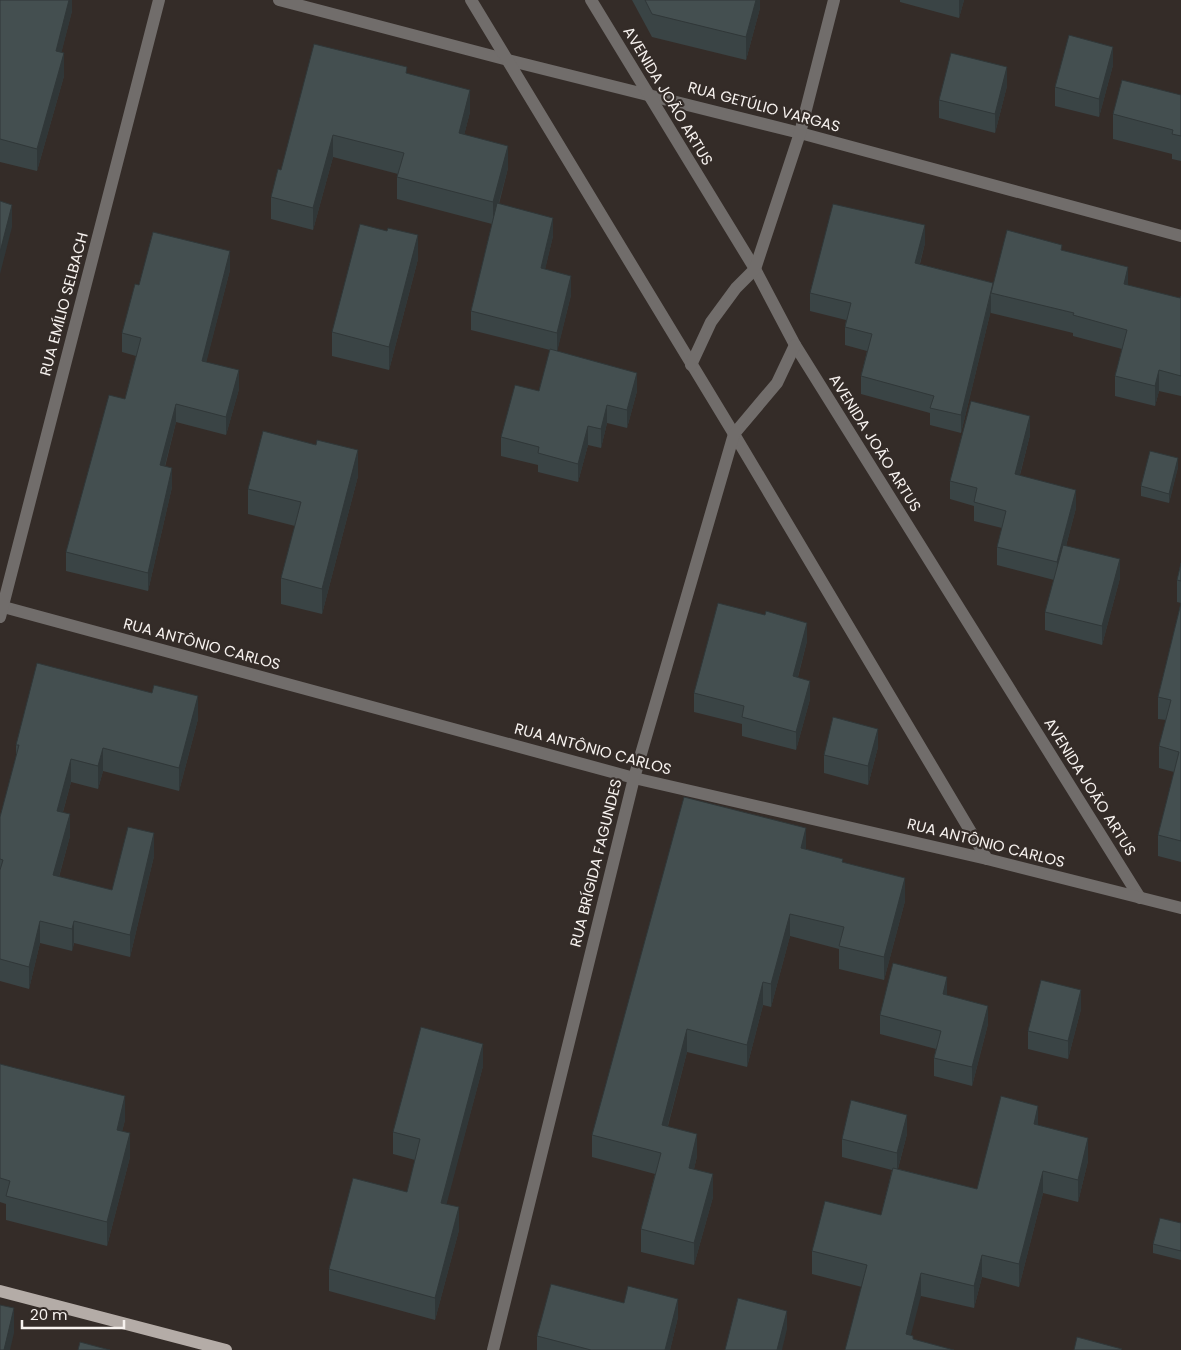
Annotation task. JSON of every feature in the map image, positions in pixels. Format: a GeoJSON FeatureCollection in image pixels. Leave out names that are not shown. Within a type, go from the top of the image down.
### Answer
{"type":"FeatureCollection","features":[{"type":"Feature","properties":{"kind":"main road"},"geometry":{"type":"LineString","coordinates":[[0,1290],[226,1350]]}},
{"type":"Feature","properties":{"kind":"street","name":"RUA EMÍLIO SELBACH"},"geometry":{"type":"LineString","coordinates":[[1,609],[159,0]]}},
{"type":"Feature","properties":{"kind":"street","name":"RUA GETÚLIO VARGAS"},"geometry":{"type":"LineString","coordinates":[[279,0],[800,133],[1181,236]]}},
{"type":"Feature","properties":{"kind":"street"},"geometry":{"type":"LineString","coordinates":[[470,0],[734,434],[987,859]]}},
{"type":"Feature","properties":{"kind":"street","name":"AVENIDA JOÃO ARTUS"},"geometry":{"type":"LineString","coordinates":[[591,0],[755,269],[795,345],[1140,898]]}},
{"type":"Feature","properties":{"kind":"street"},"geometry":{"type":"LineString","coordinates":[[691,365],[711,322],[736,288],[755,269],[800,133],[834,0]]}},
{"type":"Feature","properties":{"kind":"street","name":"RUA BRÍGIDA FAGUNDES"},"geometry":{"type":"LineString","coordinates":[[493,1350],[634,778],[734,434],[777,383],[795,345]]}},
{"type":"Feature","properties":{"kind":"street","name":"RUA ANTÔNIO CARLOS"},"geometry":{"type":"LineString","coordinates":[[1,609],[634,778],[987,859],[1181,908]]}},
{"type":"Feature","properties":{"kind":"building"},"geometry":{"type":"Polygon","coordinates":[[[0,0],[69,0],[56,51],[64,53],[37,149],[0,139],[0,0]]]}},
{"type":"Feature","properties":{"kind":"building"},"geometry":{"type":"Polygon","coordinates":[[[645,0],[756,0],[746,37],[652,14],[645,0]]]}},
{"type":"Feature","properties":{"kind":"building"},"geometry":{"type":"Polygon","coordinates":[[[1069,35],[1113,47],[1099,99],[1055,87],[1069,35]]]}},
{"type":"Feature","properties":{"kind":"building"},"geometry":{"type":"Polygon","coordinates":[[[314,44],[407,67],[406,73],[470,90],[459,133],[508,146],[493,202],[397,177],[404,153],[333,135],[313,208],[271,197],[278,169],[281,170],[314,44]]]}},
{"type":"Feature","properties":{"kind":"building"},"geometry":{"type":"Polygon","coordinates":[[[951,53],[1007,67],[995,114],[939,100],[951,53]]]}},
{"type":"Feature","properties":{"kind":"building"},"geometry":{"type":"Polygon","coordinates":[[[1122,80],[1181,95],[1181,136],[1172,134],[1173,130],[1113,114],[1122,80]]]}},
{"type":"Feature","properties":{"kind":"building"},"geometry":{"type":"Polygon","coordinates":[[[0,201],[12,205],[0,252],[0,201]]]}},
{"type":"Feature","properties":{"kind":"building"},"geometry":{"type":"Polygon","coordinates":[[[497,203],[553,218],[541,268],[571,276],[557,333],[471,311],[497,203]]]}},
{"type":"Feature","properties":{"kind":"building"},"geometry":{"type":"Polygon","coordinates":[[[833,204],[925,225],[915,263],[993,283],[961,415],[930,408],[934,396],[861,376],[872,334],[845,327],[851,303],[810,293],[833,204]]]}},
{"type":"Feature","properties":{"kind":"building"},"geometry":{"type":"Polygon","coordinates":[[[360,224],[387,231],[388,228],[418,235],[389,347],[332,332],[360,224]]]}},
{"type":"Feature","properties":{"kind":"building"},"geometry":{"type":"Polygon","coordinates":[[[1007,230],[1062,245],[1061,250],[1128,267],[1124,284],[1180,298],[1181,296],[1181,376],[1159,370],[1155,386],[1115,376],[1127,330],[1073,315],[1074,313],[991,293],[1007,230]]]}},
{"type":"Feature","properties":{"kind":"building"},"geometry":{"type":"Polygon","coordinates":[[[153,232],[230,251],[202,361],[239,370],[226,417],[176,404],[160,465],[172,468],[148,573],[66,552],[109,395],[125,399],[141,338],[122,333],[135,284],[139,285],[153,232]]]}},
{"type":"Feature","properties":{"kind":"building"},"geometry":{"type":"Polygon","coordinates":[[[550,349],[637,373],[627,410],[607,405],[601,429],[588,426],[578,464],[538,453],[539,447],[501,437],[515,385],[539,391],[550,349]]]}},
{"type":"Feature","properties":{"kind":"building"},"geometry":{"type":"Polygon","coordinates":[[[971,401],[1030,416],[1015,474],[1076,490],[1057,562],[997,547],[1006,511],[974,502],[977,488],[950,481],[971,401]]]}},
{"type":"Feature","properties":{"kind":"building"},"geometry":{"type":"Polygon","coordinates":[[[263,431],[316,445],[317,440],[358,450],[322,589],[281,578],[301,502],[248,489],[263,431]]]}},
{"type":"Feature","properties":{"kind":"building"},"geometry":{"type":"Polygon","coordinates":[[[1150,451],[1178,458],[1169,494],[1141,486],[1150,451]]]}},
{"type":"Feature","properties":{"kind":"building"},"geometry":{"type":"Polygon","coordinates":[[[1063,545],[1120,559],[1102,626],[1045,612],[1063,545]]]}},
{"type":"Feature","properties":{"kind":"building"},"geometry":{"type":"Polygon","coordinates":[[[1181,563],[1181,581],[1177,580],[1181,563]]]}},
{"type":"Feature","properties":{"kind":"building"},"geometry":{"type":"Polygon","coordinates":[[[718,603],[765,615],[766,611],[807,623],[793,676],[810,681],[796,732],[742,717],[744,706],[694,693],[718,603]]]}},
{"type":"Feature","properties":{"kind":"building"},"geometry":{"type":"Polygon","coordinates":[[[1181,603],[1181,841],[1158,835],[1179,752],[1159,746],[1171,700],[1158,697],[1181,603]]]}},
{"type":"Feature","properties":{"kind":"building"},"geometry":{"type":"Polygon","coordinates":[[[37,663],[152,693],[154,685],[198,696],[179,768],[103,748],[98,766],[71,759],[57,811],[70,814],[53,875],[112,890],[128,827],[154,833],[130,935],[74,921],[72,929],[40,921],[29,967],[0,959],[0,870],[3,860],[0,859],[0,817],[19,745],[16,745],[37,663]]]}},
{"type":"Feature","properties":{"kind":"building"},"geometry":{"type":"Polygon","coordinates":[[[833,717],[878,729],[868,766],[824,755],[833,717]]]}},
{"type":"Feature","properties":{"kind":"building"},"geometry":{"type":"Polygon","coordinates":[[[684,797],[806,828],[801,848],[843,859],[842,862],[905,878],[884,957],[839,946],[844,927],[790,914],[771,984],[763,982],[747,1045],[687,1029],[662,1125],[697,1134],[689,1168],[713,1174],[694,1243],[641,1229],[661,1153],[592,1135],[684,797]]]}},
{"type":"Feature","properties":{"kind":"building"},"geometry":{"type":"Polygon","coordinates":[[[893,963],[947,977],[943,994],[988,1006],[972,1067],[934,1058],[941,1031],[880,1015],[893,963]]]}},
{"type":"Feature","properties":{"kind":"building"},"geometry":{"type":"Polygon","coordinates":[[[1041,980],[1081,990],[1068,1041],[1028,1031],[1041,980]]]}},
{"type":"Feature","properties":{"kind":"building"},"geometry":{"type":"Polygon","coordinates":[[[421,1027],[483,1044],[441,1203],[459,1207],[435,1298],[329,1269],[353,1178],[407,1192],[420,1139],[393,1132],[421,1027]]]}},
{"type":"Feature","properties":{"kind":"building"},"geometry":{"type":"Polygon","coordinates":[[[0,1064],[125,1096],[117,1130],[130,1133],[107,1222],[6,1196],[10,1181],[0,1178],[0,1064]]]}},
{"type":"Feature","properties":{"kind":"building"},"geometry":{"type":"Polygon","coordinates":[[[1001,1096],[1038,1106],[1034,1124],[1088,1138],[1078,1180],[1043,1171],[1019,1264],[982,1255],[974,1286],[921,1273],[906,1334],[913,1336],[913,1339],[954,1350],[845,1350],[867,1265],[812,1251],[825,1201],[881,1215],[893,1168],[977,1189],[1001,1096]]]}},
{"type":"Feature","properties":{"kind":"building"},"geometry":{"type":"Polygon","coordinates":[[[851,1100],[907,1115],[897,1153],[842,1139],[851,1100]]]}},
{"type":"Feature","properties":{"kind":"building"},"geometry":{"type":"Polygon","coordinates":[[[1160,1218],[1181,1223],[1181,1251],[1153,1244],[1160,1218]]]}},
{"type":"Feature","properties":{"kind":"building"},"geometry":{"type":"Polygon","coordinates":[[[551,1284],[624,1303],[628,1286],[678,1299],[665,1350],[591,1350],[537,1336],[551,1284]]]}},
{"type":"Feature","properties":{"kind":"building"},"geometry":{"type":"Polygon","coordinates":[[[738,1298],[787,1311],[777,1350],[725,1350],[738,1298]]]}},
{"type":"Feature","properties":{"kind":"building"},"geometry":{"type":"Polygon","coordinates":[[[0,1305],[14,1308],[4,1350],[0,1350],[0,1305]]]}},
{"type":"Feature","properties":{"kind":"building"},"geometry":{"type":"Polygon","coordinates":[[[1077,1337],[1122,1349],[1074,1350],[1077,1337]]]}},
{"type":"Feature","properties":{"kind":"building"},"geometry":{"type":"Polygon","coordinates":[[[80,1342],[110,1350],[78,1350],[80,1342]]]}}]}
